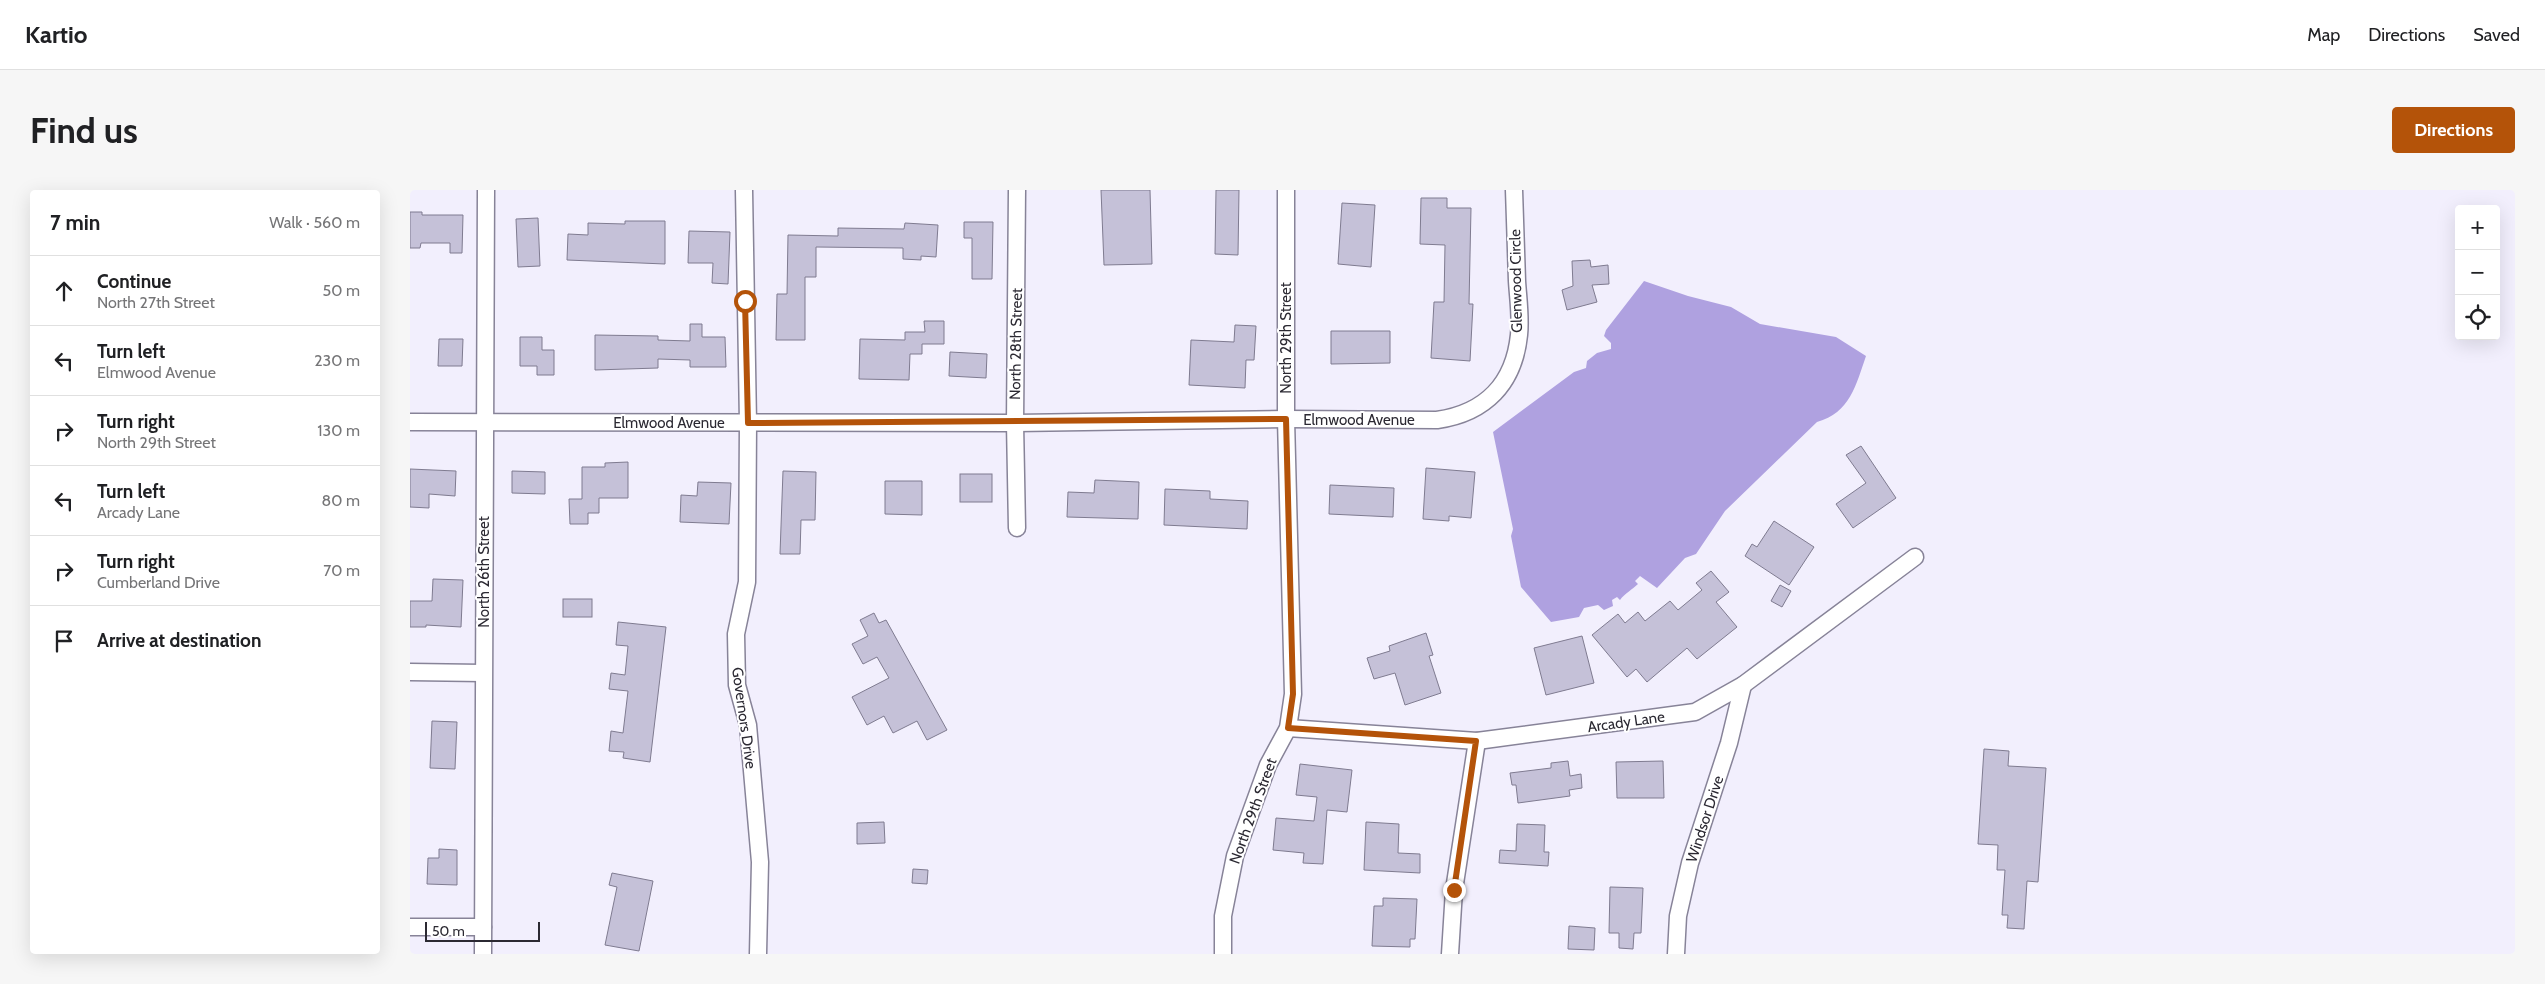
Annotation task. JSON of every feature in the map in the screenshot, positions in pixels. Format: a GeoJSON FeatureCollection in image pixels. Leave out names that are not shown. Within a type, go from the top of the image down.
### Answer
{"type":"FeatureCollection","features":[{"type":"Feature","properties":{"kind":"street","name":"North 26th Street"},"geometry":{"type":"LineString","coordinates":[[483,954],[486,190]]}},
{"type":"Feature","properties":{"kind":"street","name":"Governors Drive"},"geometry":{"type":"LineString","coordinates":[[744,190],[748,423],[747,582],[736,634],[737,676],[748,725],[760,862],[758,954]]}},
{"type":"Feature","properties":{"kind":"street","name":"North 28th Street"},"geometry":{"type":"LineString","coordinates":[[1017,190],[1015,423],[1017,528]]}},
{"type":"Feature","properties":{"kind":"street","name":"North 29th Street"},"geometry":{"type":"LineString","coordinates":[[1224,954],[1223,916],[1235,856],[1268,765],[1288,728],[1293,694],[1286,419],[1286,190]]}},
{"type":"Feature","properties":{"kind":"street","name":"Glenwood Circle"},"geometry":{"type":"LineString","coordinates":[[1492,396],[1501,388],[1512,364],[1519,334],[1514,190]]}},
{"type":"Feature","properties":{"kind":"street","name":"Elmwood Avenue"},"geometry":{"type":"LineString","coordinates":[[410,422],[1015,423],[1286,419],[1437,420],[1456,417],[1492,396]]}},
{"type":"Feature","properties":{"kind":"street","name":"Arcady Lane"},"geometry":{"type":"LineString","coordinates":[[1288,728],[1476,741],[1695,712],[1743,685],[1915,557]]}},
{"type":"Feature","properties":{"kind":"street"},"geometry":{"type":"LineString","coordinates":[[410,672],[483,673]]}},
{"type":"Feature","properties":{"kind":"street","name":"Windsor Drive"},"geometry":{"type":"LineString","coordinates":[[1676,954],[1678,916],[1690,863],[1729,743],[1743,685]]}},
{"type":"Feature","properties":{"kind":"street"},"geometry":{"type":"LineString","coordinates":[[1450,954],[1454,890],[1476,741]]}},
{"type":"Feature","properties":{"kind":"street"},"geometry":{"type":"LineString","coordinates":[[410,927],[483,927]]}},
{"type":"Feature","properties":{"kind":"shaded area"},"geometry":{"type":"Polygon","coordinates":[[[1644,281],[1688,296],[1731,307],[1760,324],[1836,337],[1866,356],[1855,387],[1844,405],[1828,418],[1817,422],[1725,511],[1696,554],[1685,558],[1657,588],[1640,576],[1635,581],[1638,584],[1620,600],[1617,597],[1612,600],[1613,606],[1604,610],[1598,605],[1584,608],[1579,617],[1551,622],[1521,587],[1511,536],[1513,529],[1493,432],[1574,372],[1586,368],[1587,361],[1597,353],[1611,349],[1611,343],[1604,336],[1606,330],[1644,281]]]}},
{"type":"Feature","properties":{"kind":"building"},"geometry":{"type":"Polygon","coordinates":[[[1101,190],[1150,190],[1152,264],[1104,265],[1101,190]]]}},
{"type":"Feature","properties":{"kind":"building"},"geometry":{"type":"Polygon","coordinates":[[[1216,190],[1239,190],[1238,255],[1215,254],[1216,190]]]}},
{"type":"Feature","properties":{"kind":"building"},"geometry":{"type":"Polygon","coordinates":[[[1421,198],[1447,198],[1447,208],[1471,208],[1469,304],[1473,304],[1470,361],[1431,358],[1434,302],[1444,302],[1445,245],[1420,244],[1421,198]]]}},
{"type":"Feature","properties":{"kind":"building"},"geometry":{"type":"Polygon","coordinates":[[[1342,203],[1375,205],[1371,267],[1338,264],[1342,203]]]}},
{"type":"Feature","properties":{"kind":"building"},"geometry":{"type":"Polygon","coordinates":[[[410,212],[422,212],[422,215],[463,215],[462,253],[450,253],[450,243],[421,243],[420,248],[410,248],[410,212]]]}},
{"type":"Feature","properties":{"kind":"building"},"geometry":{"type":"Polygon","coordinates":[[[538,218],[540,266],[518,267],[516,219],[538,218]]]}},
{"type":"Feature","properties":{"kind":"building"},"geometry":{"type":"Polygon","coordinates":[[[625,221],[665,221],[665,264],[567,260],[568,234],[588,235],[588,223],[625,224],[625,221]]]}},
{"type":"Feature","properties":{"kind":"building"},"geometry":{"type":"Polygon","coordinates":[[[964,222],[993,222],[992,279],[972,279],[972,238],[964,238],[964,222]]]}},
{"type":"Feature","properties":{"kind":"building"},"geometry":{"type":"Polygon","coordinates":[[[905,223],[938,225],[936,257],[921,256],[921,260],[903,259],[903,248],[816,247],[816,277],[805,277],[805,340],[776,340],[777,294],[787,294],[788,235],[838,236],[838,228],[904,229],[905,223]]]}},
{"type":"Feature","properties":{"kind":"building"},"geometry":{"type":"Polygon","coordinates":[[[689,231],[730,232],[728,284],[712,283],[713,263],[688,263],[689,231]]]}},
{"type":"Feature","properties":{"kind":"building"},"geometry":{"type":"Polygon","coordinates":[[[1590,260],[1591,267],[1608,265],[1609,284],[1592,285],[1597,302],[1567,310],[1562,290],[1573,286],[1572,261],[1590,260]]]}},
{"type":"Feature","properties":{"kind":"building"},"geometry":{"type":"Polygon","coordinates":[[[924,321],[944,321],[944,344],[922,344],[922,354],[910,354],[909,380],[859,379],[860,339],[905,340],[905,332],[925,332],[924,321]]]}},
{"type":"Feature","properties":{"kind":"building"},"geometry":{"type":"Polygon","coordinates":[[[690,324],[702,324],[702,337],[725,337],[726,367],[690,367],[690,360],[658,359],[658,368],[595,370],[595,335],[658,336],[658,340],[690,341],[690,324]]]}},
{"type":"Feature","properties":{"kind":"building"},"geometry":{"type":"Polygon","coordinates":[[[1235,325],[1256,326],[1254,360],[1246,360],[1245,388],[1189,385],[1191,340],[1234,342],[1235,325]]]}},
{"type":"Feature","properties":{"kind":"building"},"geometry":{"type":"Polygon","coordinates":[[[1331,331],[1390,331],[1390,363],[1331,364],[1331,331]]]}},
{"type":"Feature","properties":{"kind":"building"},"geometry":{"type":"Polygon","coordinates":[[[520,337],[542,337],[542,350],[554,350],[554,375],[537,375],[537,366],[520,366],[520,337]]]}},
{"type":"Feature","properties":{"kind":"building"},"geometry":{"type":"Polygon","coordinates":[[[439,339],[463,339],[462,366],[438,366],[439,339]]]}},
{"type":"Feature","properties":{"kind":"building"},"geometry":{"type":"Polygon","coordinates":[[[950,352],[987,354],[986,378],[949,376],[950,352]]]}},
{"type":"Feature","properties":{"kind":"building"},"geometry":{"type":"Polygon","coordinates":[[[1861,446],[1896,498],[1853,528],[1836,504],[1866,483],[1846,455],[1861,446]]]}},
{"type":"Feature","properties":{"kind":"building"},"geometry":{"type":"Polygon","coordinates":[[[628,462],[628,498],[599,498],[599,513],[588,513],[588,524],[570,524],[569,499],[582,499],[582,467],[605,467],[605,463],[628,462]]]}},
{"type":"Feature","properties":{"kind":"building"},"geometry":{"type":"Polygon","coordinates":[[[1426,468],[1475,472],[1471,518],[1449,516],[1449,521],[1423,519],[1426,468]]]}},
{"type":"Feature","properties":{"kind":"building"},"geometry":{"type":"Polygon","coordinates":[[[410,469],[456,471],[455,496],[429,494],[429,508],[410,507],[410,469]]]}},
{"type":"Feature","properties":{"kind":"building"},"geometry":{"type":"Polygon","coordinates":[[[512,471],[545,472],[545,494],[512,493],[512,471]]]}},
{"type":"Feature","properties":{"kind":"building"},"geometry":{"type":"Polygon","coordinates":[[[783,471],[816,472],[815,520],[801,520],[800,554],[780,554],[783,471]]]}},
{"type":"Feature","properties":{"kind":"building"},"geometry":{"type":"Polygon","coordinates":[[[960,474],[992,474],[992,502],[960,502],[960,474]]]}},
{"type":"Feature","properties":{"kind":"building"},"geometry":{"type":"Polygon","coordinates":[[[1095,480],[1139,482],[1138,519],[1067,517],[1068,492],[1094,493],[1095,480]]]}},
{"type":"Feature","properties":{"kind":"building"},"geometry":{"type":"Polygon","coordinates":[[[885,481],[922,481],[922,515],[885,514],[885,481]]]}},
{"type":"Feature","properties":{"kind":"building"},"geometry":{"type":"Polygon","coordinates":[[[698,482],[731,483],[729,524],[680,522],[681,495],[697,496],[698,482]]]}},
{"type":"Feature","properties":{"kind":"building"},"geometry":{"type":"Polygon","coordinates":[[[1330,485],[1394,488],[1393,517],[1329,514],[1330,485]]]}},
{"type":"Feature","properties":{"kind":"building"},"geometry":{"type":"Polygon","coordinates":[[[1165,489],[1210,491],[1210,499],[1248,501],[1247,529],[1164,525],[1165,489]]]}},
{"type":"Feature","properties":{"kind":"building"},"geometry":{"type":"Polygon","coordinates":[[[1774,521],[1814,547],[1789,585],[1745,556],[1752,544],[1757,547],[1774,521]]]}},
{"type":"Feature","properties":{"kind":"building"},"geometry":{"type":"Polygon","coordinates":[[[1711,571],[1729,592],[1716,602],[1737,627],[1697,659],[1687,648],[1647,682],[1636,669],[1627,677],[1592,635],[1618,614],[1625,623],[1638,612],[1645,621],[1670,601],[1678,610],[1702,590],[1696,583],[1711,571]]]}},
{"type":"Feature","properties":{"kind":"building"},"geometry":{"type":"Polygon","coordinates":[[[433,579],[463,580],[461,627],[426,625],[426,627],[410,627],[410,601],[432,601],[433,579]]]}},
{"type":"Feature","properties":{"kind":"building"},"geometry":{"type":"Polygon","coordinates":[[[1780,585],[1791,591],[1782,607],[1771,601],[1780,585]]]}},
{"type":"Feature","properties":{"kind":"building"},"geometry":{"type":"Polygon","coordinates":[[[563,599],[592,599],[592,617],[563,617],[563,599]]]}},
{"type":"Feature","properties":{"kind":"building"},"geometry":{"type":"Polygon","coordinates":[[[874,613],[879,623],[886,620],[947,730],[927,740],[917,721],[893,733],[884,716],[867,725],[852,697],[889,678],[877,657],[863,664],[852,644],[868,636],[860,620],[874,613]]]}},
{"type":"Feature","properties":{"kind":"building"},"geometry":{"type":"Polygon","coordinates":[[[618,622],[666,627],[650,762],[623,758],[624,752],[609,751],[611,731],[623,733],[628,691],[609,689],[611,673],[625,675],[628,646],[616,645],[618,622]]]}},
{"type":"Feature","properties":{"kind":"building"},"geometry":{"type":"Polygon","coordinates":[[[1426,633],[1433,655],[1429,656],[1441,693],[1405,705],[1395,673],[1374,679],[1367,658],[1390,651],[1389,646],[1426,633]]]}},
{"type":"Feature","properties":{"kind":"building"},"geometry":{"type":"Polygon","coordinates":[[[1582,636],[1594,683],[1546,695],[1534,648],[1582,636]]]}},
{"type":"Feature","properties":{"kind":"building"},"geometry":{"type":"Polygon","coordinates":[[[432,721],[457,722],[455,769],[430,768],[432,721]]]}},
{"type":"Feature","properties":{"kind":"building"},"geometry":{"type":"Polygon","coordinates":[[[1984,749],[2009,751],[2008,766],[2046,768],[2038,882],[2027,881],[2024,929],[2007,928],[2008,915],[2002,915],[2005,870],[1997,870],[1998,845],[1978,844],[1984,749]]]}},
{"type":"Feature","properties":{"kind":"building"},"geometry":{"type":"Polygon","coordinates":[[[1568,761],[1570,776],[1581,774],[1582,788],[1569,790],[1570,796],[1518,803],[1516,785],[1512,785],[1510,773],[1551,768],[1551,763],[1568,761]]]}},
{"type":"Feature","properties":{"kind":"building"},"geometry":{"type":"Polygon","coordinates":[[[1663,761],[1664,798],[1617,798],[1616,762],[1663,761]]]}},
{"type":"Feature","properties":{"kind":"building"},"geometry":{"type":"Polygon","coordinates":[[[1300,764],[1352,770],[1347,812],[1327,810],[1323,864],[1303,863],[1304,853],[1273,850],[1276,818],[1314,821],[1317,797],[1296,795],[1300,764]]]}},
{"type":"Feature","properties":{"kind":"building"},"geometry":{"type":"Polygon","coordinates":[[[884,822],[885,843],[857,844],[857,823],[884,822]]]}},
{"type":"Feature","properties":{"kind":"building"},"geometry":{"type":"Polygon","coordinates":[[[1366,822],[1399,824],[1398,853],[1420,854],[1420,873],[1364,870],[1366,822]]]}},
{"type":"Feature","properties":{"kind":"building"},"geometry":{"type":"Polygon","coordinates":[[[1517,824],[1545,825],[1544,852],[1549,852],[1548,866],[1499,863],[1500,850],[1516,851],[1517,824]]]}},
{"type":"Feature","properties":{"kind":"building"},"geometry":{"type":"Polygon","coordinates":[[[439,849],[457,850],[457,885],[427,884],[428,858],[439,858],[439,849]]]}},
{"type":"Feature","properties":{"kind":"building"},"geometry":{"type":"Polygon","coordinates":[[[913,869],[928,870],[927,884],[912,883],[913,869]]]}},
{"type":"Feature","properties":{"kind":"building"},"geometry":{"type":"Polygon","coordinates":[[[612,873],[653,881],[639,951],[605,945],[617,887],[609,885],[612,873]]]}},
{"type":"Feature","properties":{"kind":"building"},"geometry":{"type":"Polygon","coordinates":[[[1610,887],[1643,888],[1641,933],[1634,933],[1633,949],[1619,948],[1619,933],[1609,933],[1610,887]]]}},
{"type":"Feature","properties":{"kind":"building"},"geometry":{"type":"Polygon","coordinates":[[[1383,898],[1417,899],[1415,939],[1410,939],[1410,947],[1372,946],[1374,906],[1383,906],[1383,898]]]}},
{"type":"Feature","properties":{"kind":"building"},"geometry":{"type":"Polygon","coordinates":[[[1569,926],[1595,928],[1594,950],[1568,949],[1569,926]]]}},
{"type":"Feature","properties":{"kind":"route"},"geometry":{"type":"LineString","coordinates":[[745,301],[748,423],[1015,423],[1286,419],[1293,694],[1288,728],[1476,741],[1454,890]]}}]}
